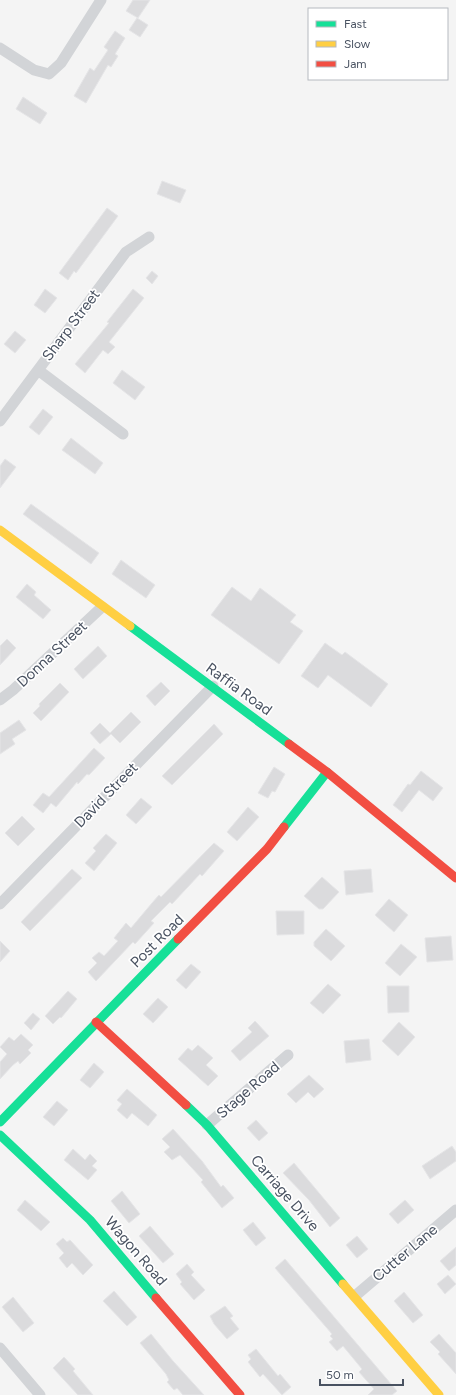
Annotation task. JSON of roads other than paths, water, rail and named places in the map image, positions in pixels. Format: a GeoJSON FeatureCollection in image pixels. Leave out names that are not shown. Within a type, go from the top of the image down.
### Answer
{"type":"FeatureCollection","features":[{"type":"Feature","properties":{"kind":"street"},"geometry":{"type":"LineString","coordinates":[[0,48],[34,70],[49,74],[61,63],[101,0]]}},
{"type":"Feature","properties":{"kind":"street","name":"Sharp Street"},"geometry":{"type":"LineString","coordinates":[[0,421],[126,252],[149,238]]}},
{"type":"Feature","properties":{"kind":"street"},"geometry":{"type":"LineString","coordinates":[[38,370],[123,434]]}},
{"type":"Feature","properties":{"kind":"street","name":"Raffia Road"},"geometry":{"type":"LineString","coordinates":[[0,530],[102,607],[213,686],[327,772],[456,878]]}},
{"type":"Feature","properties":{"kind":"street","name":"Donna Street"},"geometry":{"type":"LineString","coordinates":[[0,700],[13,690],[102,607]]}},
{"type":"Feature","properties":{"kind":"street","name":"David Street"},"geometry":{"type":"LineString","coordinates":[[0,904],[213,686]]}},
{"type":"Feature","properties":{"kind":"street","name":"Post Road"},"geometry":{"type":"LineString","coordinates":[[0,1122],[96,1022],[267,849],[327,772]]}},
{"type":"Feature","properties":{"kind":"street","name":"Carriage Drive"},"geometry":{"type":"LineString","coordinates":[[96,1022],[207,1125],[439,1395]]}},
{"type":"Feature","properties":{"kind":"street","name":"Stage Road"},"geometry":{"type":"LineString","coordinates":[[207,1125],[288,1055]]}},
{"type":"Feature","properties":{"kind":"street","name":"Wagon Road"},"geometry":{"type":"LineString","coordinates":[[0,1135],[90,1220],[240,1395]]}},
{"type":"Feature","properties":{"kind":"street","name":"Cutter Lane"},"geometry":{"type":"LineString","coordinates":[[355,1296],[456,1210]]}},
{"type":"Feature","properties":{"kind":"street"},"geometry":{"type":"LineString","coordinates":[[2,1354],[40,1395]]}}]}
